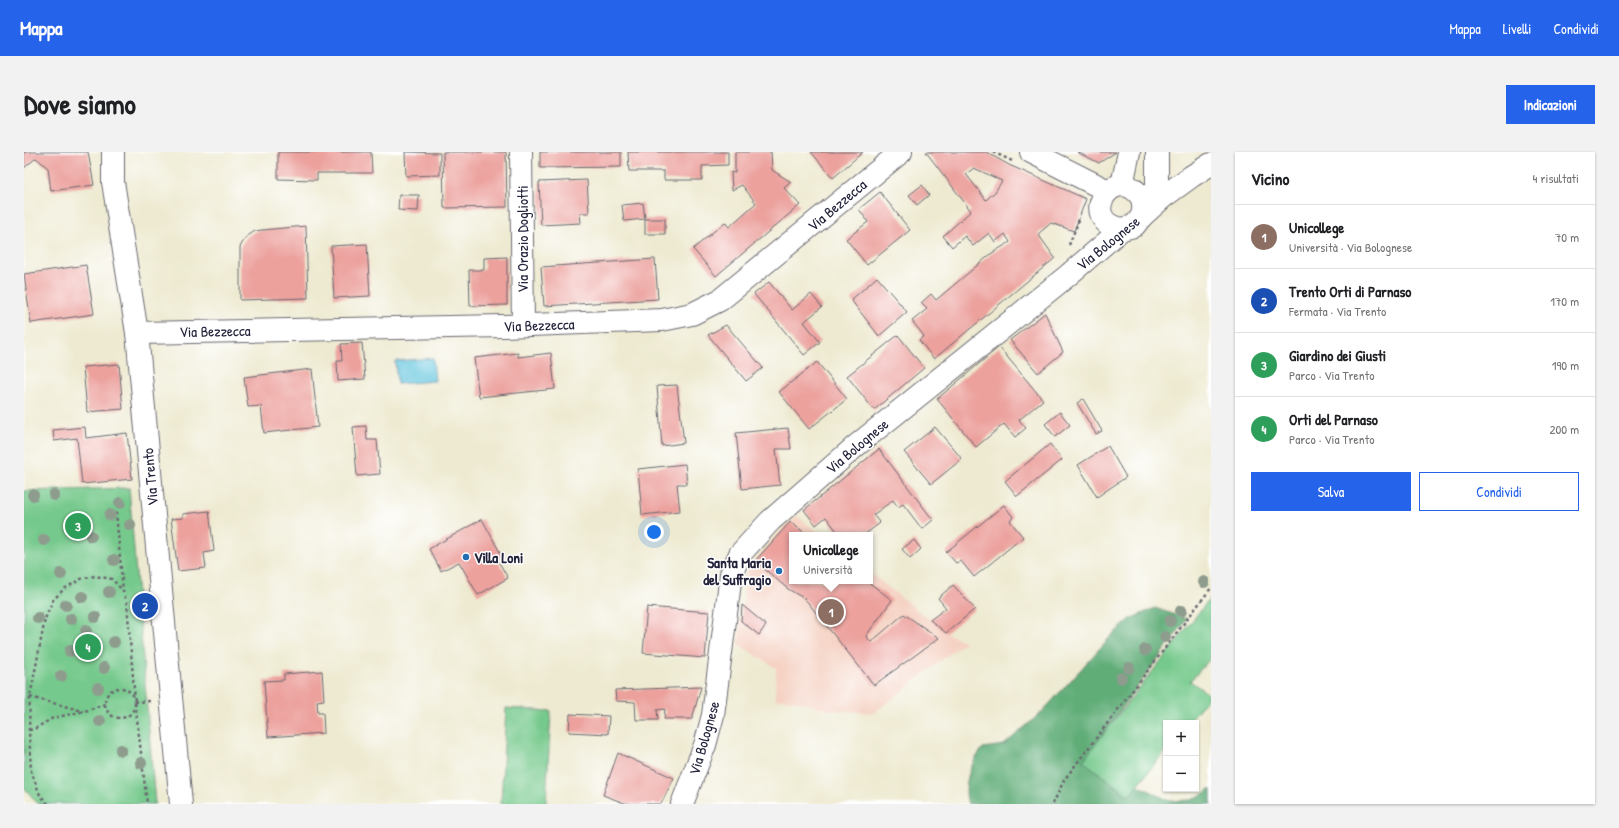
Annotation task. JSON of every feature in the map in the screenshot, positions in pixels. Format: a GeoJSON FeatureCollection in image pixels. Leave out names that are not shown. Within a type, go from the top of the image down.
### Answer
{"type":"FeatureCollection","features":[{"type":"Feature","properties":{"kind":"main road","name":"Via Orazio Dogliotti"},"geometry":{"type":"LineString","coordinates":[[522,152],[523,325]]}},
{"type":"Feature","properties":{"kind":"main road"},"geometry":{"type":"LineString","coordinates":[[1031,152],[1097,186],[1121,188],[1140,194],[1143,203],[1142,216]]}},
{"type":"Feature","properties":{"kind":"main road"},"geometry":{"type":"LineString","coordinates":[[1122,229],[1111,226],[1101,213],[1101,201],[1121,188],[1129,152]]}},
{"type":"Feature","properties":{"kind":"main road"},"geometry":{"type":"LineString","coordinates":[[1157,152],[1157,189]]}},
{"type":"Feature","properties":{"kind":"main road","name":"Via Bezzecca"},"geometry":{"type":"LineString","coordinates":[[137,333],[523,325],[662,320],[692,314],[720,300],[744,282],[892,156]]}},
{"type":"Feature","properties":{"kind":"main road","name":"Via Trento"},"geometry":{"type":"LineString","coordinates":[[110,158],[137,333],[181,804]]}},
{"type":"Feature","properties":{"kind":"main road","name":"Via Bolognese"},"geometry":{"type":"LineString","coordinates":[[682,804],[705,745],[713,715],[729,582],[733,566],[744,549],[770,521],[857,445],[1072,272],[1122,229],[1134,226],[1142,216],[1180,184],[1211,164]]}},
{"type":"Feature","properties":{"kind":"main road","name":"Via Bolognese"},"geometry":{"type":"LineString","coordinates":[[1121,188],[1157,189],[1180,184]]}},
{"type":"Feature","properties":{"kind":"path"},"geometry":{"type":"LineString","coordinates":[[116,512],[123,591],[127,603],[135,702],[147,804]]}},
{"type":"Feature","properties":{"kind":"path"},"geometry":{"type":"LineString","coordinates":[[48,804],[40,795],[31,771],[29,730],[30,697],[45,619],[53,600],[64,590],[81,579],[95,576],[112,579],[123,591]]}},
{"type":"Feature","properties":{"kind":"path"},"geometry":{"type":"LineString","coordinates":[[1054,804],[1064,780],[1211,588]]}},
{"type":"Feature","properties":{"kind":"path"},"geometry":{"type":"LineString","coordinates":[[29,730],[34,729],[53,718],[85,712],[105,704],[110,692],[120,688],[131,692],[135,702],[131,713],[121,717],[110,713],[105,704]]}},
{"type":"Feature","properties":{"kind":"path"},"geometry":{"type":"LineString","coordinates":[[30,697],[85,712]]}},
{"type":"Feature","properties":{"kind":"path"},"geometry":{"type":"LineString","coordinates":[[135,702],[154,700]]}},
{"type":"Feature","properties":{"kind":"shaded area"},"geometry":{"type":"Polygon","coordinates":[[[797,516],[817,532],[789,532],[789,558],[770,542],[797,516]]]}},
{"type":"Feature","properties":{"kind":"shaded area"},"geometry":{"type":"Polygon","coordinates":[[[755,561],[789,589],[793,584],[873,584],[873,575],[946,633],[965,642],[874,713],[829,710],[793,700],[775,699],[776,668],[738,644],[747,572],[755,561]]]}},
{"type":"Feature","properties":{"kind":"green space"},"geometry":{"type":"Polygon","coordinates":[[[129,488],[155,804],[38,804],[24,787],[24,491],[129,488]]]}},
{"type":"Feature","properties":{"kind":"green space"},"geometry":{"type":"Polygon","coordinates":[[[1211,597],[1211,658],[1190,681],[1210,695],[1190,720],[1163,720],[1163,754],[1129,796],[1082,761],[1211,597]]]}},
{"type":"Feature","properties":{"kind":"green space"},"geometry":{"type":"Polygon","coordinates":[[[1155,608],[1187,619],[1083,761],[1129,796],[1138,785],[1170,801],[1192,800],[1211,789],[1211,804],[968,804],[966,796],[967,781],[971,767],[983,748],[1004,745],[1042,712],[1112,635],[1132,618],[1155,608]]]}},
{"type":"Feature","properties":{"kind":"green space"},"geometry":{"type":"Polygon","coordinates":[[[506,708],[551,711],[546,804],[501,804],[506,708]]]}},
{"type":"Feature","properties":{"kind":"water"},"geometry":{"type":"Polygon","coordinates":[[[433,358],[435,381],[397,384],[395,361],[433,358]]]}},
{"type":"Feature","properties":{"kind":"building"},"geometry":{"type":"Polygon","coordinates":[[[24,152],[88,152],[94,185],[51,191],[48,168],[36,158],[24,168],[24,152]]]}},
{"type":"Feature","properties":{"kind":"building"},"geometry":{"type":"Polygon","coordinates":[[[278,152],[371,152],[372,173],[317,173],[317,180],[278,179],[278,152]]]}},
{"type":"Feature","properties":{"kind":"building"},"geometry":{"type":"Polygon","coordinates":[[[405,152],[440,153],[440,175],[406,176],[405,152]]]}},
{"type":"Feature","properties":{"kind":"building"},"geometry":{"type":"Polygon","coordinates":[[[443,152],[506,152],[507,207],[444,208],[443,152]]]}},
{"type":"Feature","properties":{"kind":"building"},"geometry":{"type":"Polygon","coordinates":[[[540,152],[621,152],[621,167],[540,168],[540,152]]]}},
{"type":"Feature","properties":{"kind":"building"},"geometry":{"type":"Polygon","coordinates":[[[628,152],[728,152],[728,165],[702,166],[702,180],[664,180],[664,171],[629,171],[628,152]]]}},
{"type":"Feature","properties":{"kind":"building"},"geometry":{"type":"Polygon","coordinates":[[[735,152],[771,152],[772,170],[791,182],[784,188],[800,205],[716,276],[693,249],[725,222],[729,227],[756,203],[742,185],[732,190],[731,172],[735,173],[735,152]]]}},
{"type":"Feature","properties":{"kind":"building"},"geometry":{"type":"Polygon","coordinates":[[[811,152],[863,152],[833,178],[811,152]]]}},
{"type":"Feature","properties":{"kind":"building"},"geometry":{"type":"Polygon","coordinates":[[[926,152],[986,152],[1009,165],[1086,199],[1074,231],[1051,223],[1038,234],[1055,258],[934,359],[919,340],[924,336],[912,321],[927,309],[921,303],[931,294],[936,300],[992,253],[1010,242],[1005,234],[995,242],[989,233],[973,246],[965,236],[952,247],[943,236],[971,211],[926,152]],[[974,168],[966,174],[986,200],[995,192],[1002,181],[974,168]]]}},
{"type":"Feature","properties":{"kind":"building"},"geometry":{"type":"Polygon","coordinates":[[[1077,152],[1116,152],[1099,163],[1077,152]]]}},
{"type":"Feature","properties":{"kind":"building"},"geometry":{"type":"Polygon","coordinates":[[[587,180],[589,213],[580,213],[581,223],[541,225],[539,182],[587,180]]]}},
{"type":"Feature","properties":{"kind":"building"},"geometry":{"type":"Polygon","coordinates":[[[922,185],[929,195],[917,205],[909,195],[922,185]]]}},
{"type":"Feature","properties":{"kind":"building"},"geometry":{"type":"Polygon","coordinates":[[[880,192],[910,230],[867,265],[846,239],[868,222],[859,209],[880,192]]]}},
{"type":"Feature","properties":{"kind":"building"},"geometry":{"type":"Polygon","coordinates":[[[399,195],[419,195],[418,211],[398,210],[399,195]]]}},
{"type":"Feature","properties":{"kind":"building"},"geometry":{"type":"Polygon","coordinates":[[[643,203],[645,219],[624,221],[622,205],[643,203]]]}},
{"type":"Feature","properties":{"kind":"building"},"geometry":{"type":"Polygon","coordinates":[[[645,219],[665,219],[665,234],[645,234],[645,219]]]}},
{"type":"Feature","properties":{"kind":"building"},"geometry":{"type":"Polygon","coordinates":[[[306,226],[308,298],[240,300],[240,247],[246,237],[255,231],[306,226]]]}},
{"type":"Feature","properties":{"kind":"building"},"geometry":{"type":"Polygon","coordinates":[[[367,244],[370,296],[334,298],[331,246],[367,244]]]}},
{"type":"Feature","properties":{"kind":"building"},"geometry":{"type":"Polygon","coordinates":[[[507,257],[507,305],[470,306],[469,270],[484,270],[484,258],[507,257]]]}},
{"type":"Feature","properties":{"kind":"building"},"geometry":{"type":"Polygon","coordinates":[[[655,259],[658,299],[544,306],[541,267],[655,259]]]}},
{"type":"Feature","properties":{"kind":"building"},"geometry":{"type":"Polygon","coordinates":[[[86,265],[94,314],[31,323],[24,274],[86,265]]]}},
{"type":"Feature","properties":{"kind":"building"},"geometry":{"type":"Polygon","coordinates":[[[877,277],[907,312],[879,336],[851,300],[877,277]]]}},
{"type":"Feature","properties":{"kind":"building"},"geometry":{"type":"Polygon","coordinates":[[[769,282],[792,310],[811,294],[822,307],[804,322],[820,342],[804,355],[754,294],[769,282]]]}},
{"type":"Feature","properties":{"kind":"building"},"geometry":{"type":"Polygon","coordinates":[[[1045,313],[1063,352],[1038,373],[1010,340],[1045,313]]]}},
{"type":"Feature","properties":{"kind":"building"},"geometry":{"type":"Polygon","coordinates":[[[726,325],[763,368],[746,381],[708,335],[726,325]]]}},
{"type":"Feature","properties":{"kind":"building"},"geometry":{"type":"Polygon","coordinates":[[[898,335],[924,368],[874,410],[847,376],[898,335]]]}},
{"type":"Feature","properties":{"kind":"building"},"geometry":{"type":"Polygon","coordinates":[[[362,343],[365,379],[338,381],[337,361],[342,361],[341,344],[362,343]]]}},
{"type":"Feature","properties":{"kind":"building"},"geometry":{"type":"Polygon","coordinates":[[[999,347],[1043,400],[1019,420],[1026,428],[1015,437],[1004,424],[976,447],[937,399],[999,347]]]}},
{"type":"Feature","properties":{"kind":"building"},"geometry":{"type":"Polygon","coordinates":[[[518,353],[518,357],[551,353],[555,389],[479,397],[474,358],[518,353]]]}},
{"type":"Feature","properties":{"kind":"building"},"geometry":{"type":"Polygon","coordinates":[[[817,362],[847,399],[809,429],[779,392],[817,362]]]}},
{"type":"Feature","properties":{"kind":"building"},"geometry":{"type":"Polygon","coordinates":[[[119,364],[123,409],[87,412],[83,367],[119,364]]]}},
{"type":"Feature","properties":{"kind":"building"},"geometry":{"type":"Polygon","coordinates":[[[312,369],[318,427],[264,433],[261,406],[248,407],[244,377],[312,369]]]}},
{"type":"Feature","properties":{"kind":"building"},"geometry":{"type":"Polygon","coordinates":[[[677,385],[684,443],[662,446],[657,386],[677,385]]]}},
{"type":"Feature","properties":{"kind":"building"},"geometry":{"type":"Polygon","coordinates":[[[1083,399],[1102,431],[1096,434],[1077,403],[1083,399]]]}},
{"type":"Feature","properties":{"kind":"building"},"geometry":{"type":"Polygon","coordinates":[[[1060,412],[1070,425],[1055,437],[1045,424],[1060,412]]]}},
{"type":"Feature","properties":{"kind":"building"},"geometry":{"type":"Polygon","coordinates":[[[366,426],[367,440],[377,440],[380,474],[357,476],[353,427],[366,426]]]}},
{"type":"Feature","properties":{"kind":"building"},"geometry":{"type":"Polygon","coordinates":[[[85,427],[86,438],[127,433],[132,479],[82,484],[77,438],[54,441],[53,430],[85,427]]]}},
{"type":"Feature","properties":{"kind":"building"},"geometry":{"type":"Polygon","coordinates":[[[935,427],[962,459],[931,484],[904,452],[935,427]]]}},
{"type":"Feature","properties":{"kind":"building"},"geometry":{"type":"Polygon","coordinates":[[[788,428],[791,449],[776,449],[780,485],[742,489],[736,433],[788,428]]]}},
{"type":"Feature","properties":{"kind":"building"},"geometry":{"type":"Polygon","coordinates":[[[1050,444],[1062,460],[1017,496],[1005,481],[1050,444]]]}},
{"type":"Feature","properties":{"kind":"building"},"geometry":{"type":"Polygon","coordinates":[[[1108,446],[1126,477],[1097,497],[1078,465],[1108,446]]]}},
{"type":"Feature","properties":{"kind":"building"},"geometry":{"type":"Polygon","coordinates":[[[879,449],[933,520],[922,529],[903,504],[898,507],[893,500],[873,515],[880,523],[868,532],[838,532],[826,517],[816,525],[804,510],[879,449]]]}},
{"type":"Feature","properties":{"kind":"building"},"geometry":{"type":"Polygon","coordinates":[[[685,464],[687,484],[677,484],[680,511],[642,515],[638,469],[685,464]]]}},
{"type":"Feature","properties":{"kind":"building"},"geometry":{"type":"Polygon","coordinates":[[[1004,505],[1013,517],[1010,521],[1023,537],[974,577],[961,561],[956,563],[946,552],[1004,505]]]}},
{"type":"Feature","properties":{"kind":"building"},"geometry":{"type":"Polygon","coordinates":[[[209,511],[214,551],[204,553],[206,568],[178,571],[171,519],[183,518],[183,514],[209,511]]]}},
{"type":"Feature","properties":{"kind":"building","name":"Villa Loni"},"geometry":{"type":"Polygon","coordinates":[[[482,519],[502,556],[497,559],[508,578],[478,595],[459,562],[441,571],[429,549],[482,519]]]}},
{"type":"Feature","properties":{"kind":"building"},"geometry":{"type":"Polygon","coordinates":[[[790,522],[804,532],[789,532],[789,584],[871,584],[892,600],[866,636],[871,642],[904,614],[939,638],[874,685],[805,599],[788,589],[755,561],[790,522]]]}},
{"type":"Feature","properties":{"kind":"building"},"geometry":{"type":"Polygon","coordinates":[[[914,540],[921,549],[910,559],[902,549],[914,540]]]}},
{"type":"Feature","properties":{"kind":"building"},"geometry":{"type":"Polygon","coordinates":[[[953,585],[975,609],[946,633],[930,620],[946,608],[938,598],[953,585]]]}},
{"type":"Feature","properties":{"kind":"building"},"geometry":{"type":"Polygon","coordinates":[[[742,605],[766,625],[759,635],[741,621],[742,605]]]}},
{"type":"Feature","properties":{"kind":"building"},"geometry":{"type":"Polygon","coordinates":[[[647,607],[709,612],[705,658],[643,653],[647,607]]]}},
{"type":"Feature","properties":{"kind":"building"},"geometry":{"type":"Polygon","coordinates":[[[322,671],[324,700],[317,701],[318,713],[323,713],[324,733],[268,737],[264,681],[284,680],[284,674],[322,671]]]}},
{"type":"Feature","properties":{"kind":"building"},"geometry":{"type":"Polygon","coordinates":[[[701,687],[692,719],[664,719],[665,709],[657,710],[658,720],[636,720],[635,702],[616,701],[615,690],[701,687]]]}},
{"type":"Feature","properties":{"kind":"building"},"geometry":{"type":"Polygon","coordinates":[[[570,714],[609,716],[608,734],[569,732],[570,714]]]}},
{"type":"Feature","properties":{"kind":"building"},"geometry":{"type":"Polygon","coordinates":[[[618,753],[674,778],[661,804],[627,804],[603,795],[618,753]]]}},
{"type":"Feature","properties":{"kind":"place","name":"Giardino dei Giusti"},"geometry":{"type":"Point","coordinates":[78,526]}},
{"type":"Feature","properties":{"kind":"place","name":"Villa Loni"},"geometry":{"type":"Point","coordinates":[466,557]}},
{"type":"Feature","properties":{"kind":"place","name":"Santa Maria del Suffragio"},"geometry":{"type":"Point","coordinates":[779,571]}},
{"type":"Feature","properties":{"kind":"place","name":"Trento Orti di Parnaso"},"geometry":{"type":"Point","coordinates":[145,606]}},
{"type":"Feature","properties":{"kind":"place","name":"Unicollege"},"geometry":{"type":"Point","coordinates":[831,612]}},
{"type":"Feature","properties":{"kind":"place","name":"Orti del Parnaso"},"geometry":{"type":"Point","coordinates":[88,647]}}]}
